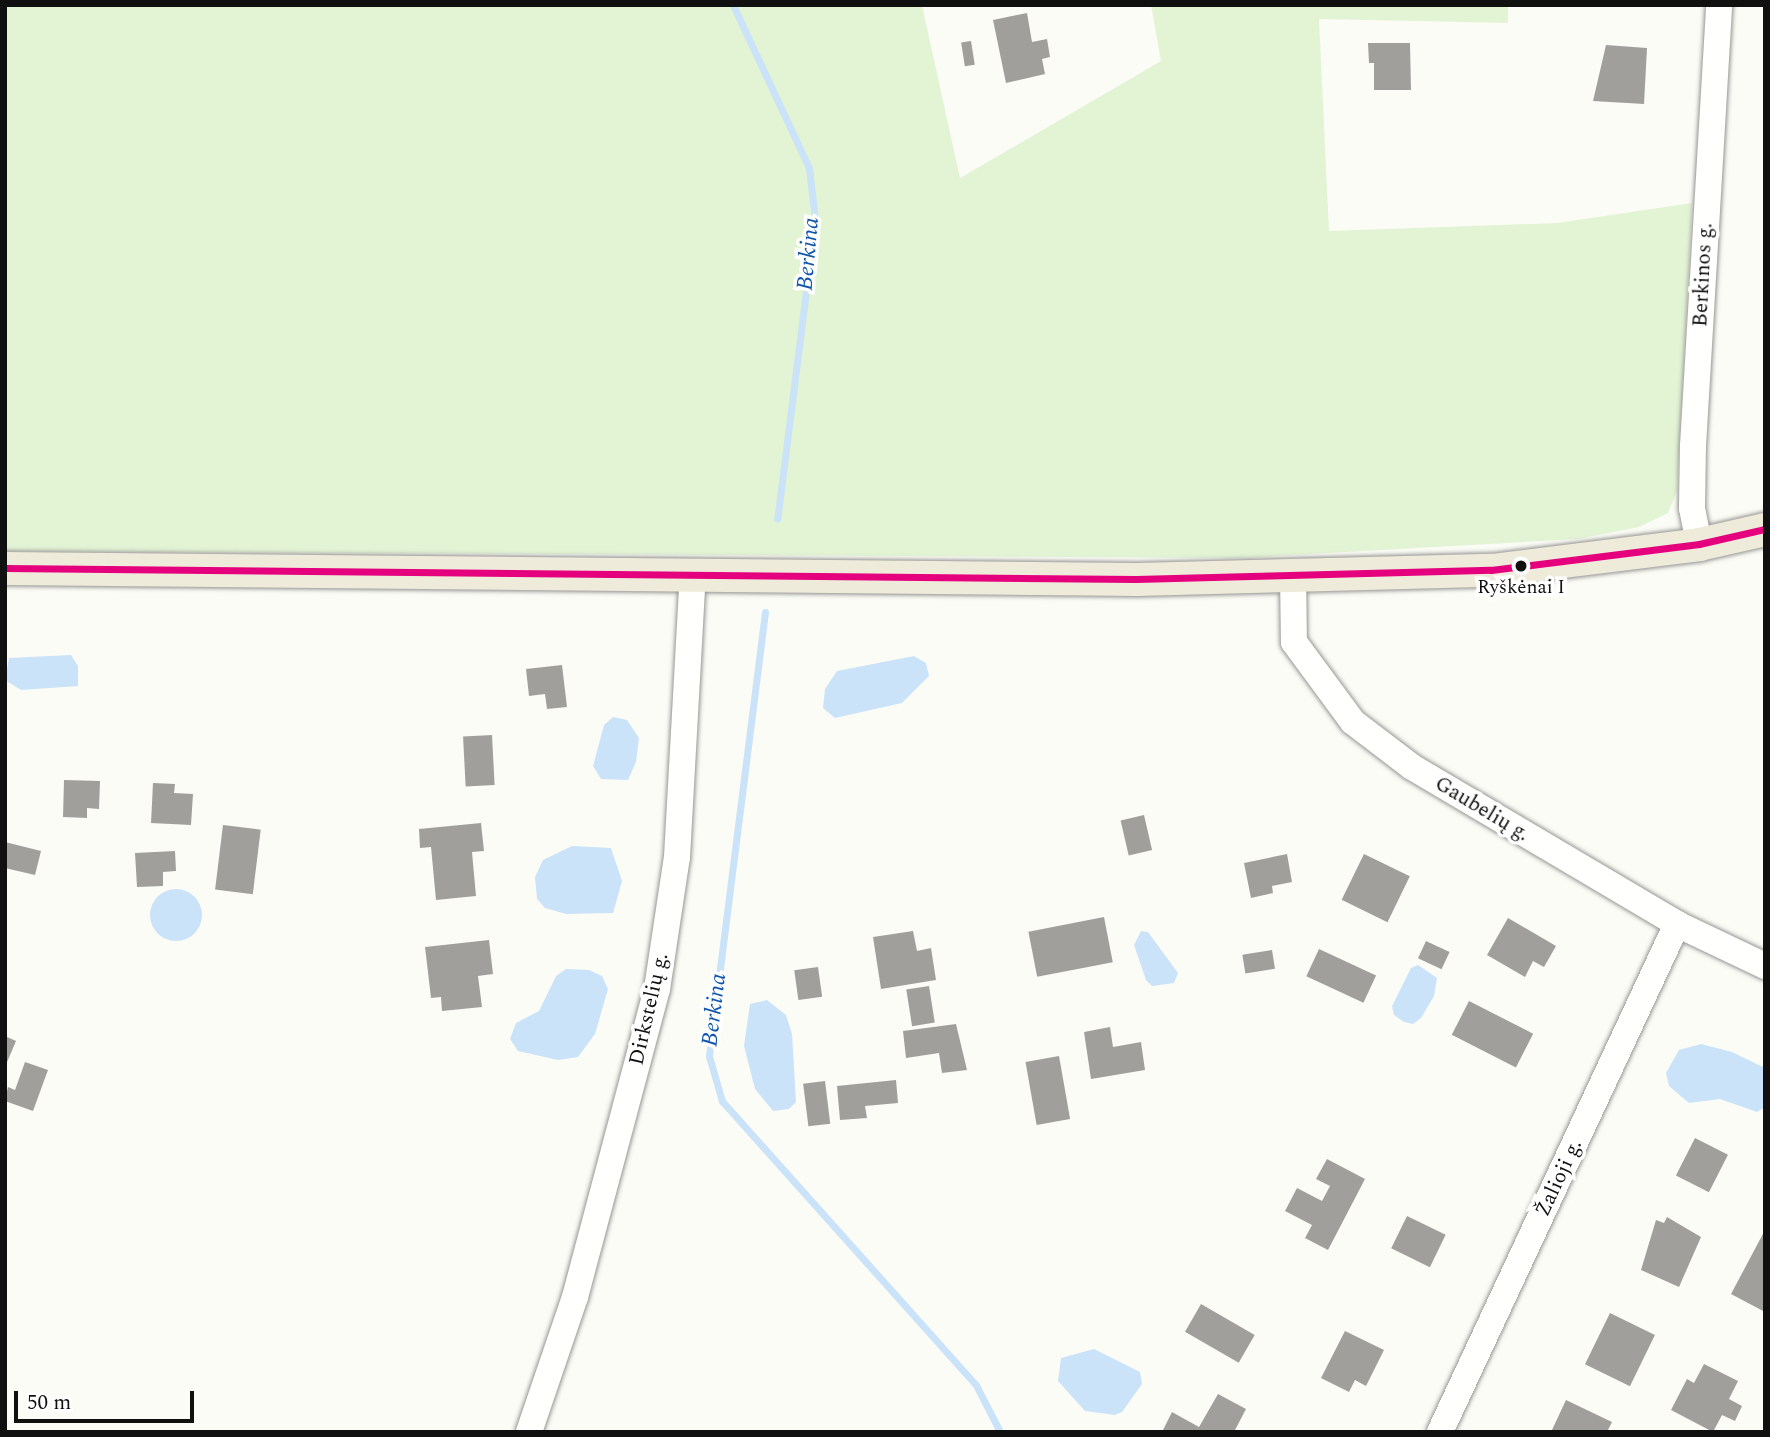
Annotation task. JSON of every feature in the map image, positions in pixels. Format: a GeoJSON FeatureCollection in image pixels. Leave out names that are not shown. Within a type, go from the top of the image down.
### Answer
{"type":"FeatureCollection","features":[{"type":"Feature","properties":{"kind":"main road"},"geometry":{"type":"LineString","coordinates":[[5,568],[693,572],[1136,579],[1491,570],[1699,544],[1765,529]]}},
{"type":"Feature","properties":{"kind":"street","name":"Berkinos g."},"geometry":{"type":"LineString","coordinates":[[1699,544],[1692,508],[1693,446],[1719,5]]}},
{"type":"Feature","properties":{"kind":"street","name":"Dirkstelių g."},"geometry":{"type":"LineString","coordinates":[[529,1432],[575,1297],[657,989],[677,857],[693,572]]}},
{"type":"Feature","properties":{"kind":"street","name":"Gaubelių g."},"geometry":{"type":"LineString","coordinates":[[1293,574],[1294,642],[1353,722],[1412,767],[1677,924],[1765,966]]}},
{"type":"Feature","properties":{"kind":"street","name":"Žalioji g."},"geometry":{"type":"LineString","coordinates":[[1440,1432],[1677,924]]}},
{"type":"Feature","properties":{"kind":"green space"},"geometry":{"type":"Polygon","coordinates":[[[5,5],[922,5],[960,178],[1161,61],[1151,5],[1508,5],[1508,23],[1319,19],[1329,231],[1557,223],[1692,203],[1677,491],[1668,513],[1639,527],[1578,539],[1239,558],[5,551],[5,5]]]}},
{"type":"Feature","properties":{"kind":"water"},"geometry":{"type":"Polygon","coordinates":[[[71,655],[78,666],[78,686],[21,690],[5,680],[9,658],[71,655]]]}},
{"type":"Feature","properties":{"kind":"water"},"geometry":{"type":"Polygon","coordinates":[[[914,656],[926,663],[929,676],[902,703],[835,718],[823,708],[825,689],[837,671],[914,656]]]}},
{"type":"Feature","properties":{"kind":"water"},"geometry":{"type":"Polygon","coordinates":[[[613,717],[627,720],[639,738],[636,762],[628,780],[601,779],[593,766],[604,725],[613,717]]]}},
{"type":"Feature","properties":{"kind":"water"},"geometry":{"type":"Polygon","coordinates":[[[572,846],[611,848],[622,881],[613,913],[566,914],[545,908],[537,899],[535,877],[543,860],[572,846]]]}},
{"type":"Feature","properties":{"kind":"water"},"geometry":{"type":"Polygon","coordinates":[[[176,889],[195,896],[202,915],[195,934],[176,941],[157,934],[150,915],[157,896],[176,889]]]}},
{"type":"Feature","properties":{"kind":"water"},"geometry":{"type":"Polygon","coordinates":[[[1141,931],[1148,932],[1178,973],[1174,983],[1152,986],[1146,980],[1134,945],[1141,931]]]}},
{"type":"Feature","properties":{"kind":"water"},"geometry":{"type":"Polygon","coordinates":[[[1418,965],[1437,978],[1434,996],[1421,1018],[1413,1024],[1394,1015],[1392,1006],[1411,968],[1418,965]]]}},
{"type":"Feature","properties":{"kind":"water"},"geometry":{"type":"Polygon","coordinates":[[[566,969],[589,970],[602,976],[608,989],[595,1034],[578,1057],[558,1060],[518,1051],[510,1039],[516,1023],[539,1011],[556,976],[566,969]]]}},
{"type":"Feature","properties":{"kind":"water"},"geometry":{"type":"Polygon","coordinates":[[[767,1000],[786,1015],[792,1034],[796,1102],[789,1109],[773,1111],[755,1089],[744,1046],[750,1004],[767,1000]]]}},
{"type":"Feature","properties":{"kind":"water"},"geometry":{"type":"Polygon","coordinates":[[[1701,1044],[1732,1052],[1765,1068],[1765,1107],[1757,1112],[1720,1099],[1689,1103],[1669,1086],[1666,1073],[1679,1050],[1701,1044]]]}},
{"type":"Feature","properties":{"kind":"water"},"geometry":{"type":"Polygon","coordinates":[[[1094,1349],[1140,1372],[1142,1384],[1122,1412],[1115,1415],[1085,1411],[1058,1381],[1061,1358],[1094,1349]]]}},
{"type":"Feature","properties":{"kind":"building"},"geometry":{"type":"Polygon","coordinates":[[[1027,13],[1032,42],[1047,39],[1050,57],[1042,59],[1045,74],[1006,83],[993,20],[1027,13]]]}},
{"type":"Feature","properties":{"kind":"building"},"geometry":{"type":"Polygon","coordinates":[[[971,41],[975,65],[965,66],[961,43],[971,41]]]}},
{"type":"Feature","properties":{"kind":"building"},"geometry":{"type":"Polygon","coordinates":[[[1368,43],[1410,43],[1411,90],[1374,90],[1374,63],[1369,63],[1368,43]]]}},
{"type":"Feature","properties":{"kind":"building"},"geometry":{"type":"Polygon","coordinates":[[[1606,45],[1647,48],[1644,104],[1593,101],[1606,45]]]}},
{"type":"Feature","properties":{"kind":"building"},"geometry":{"type":"Polygon","coordinates":[[[562,665],[567,707],[547,709],[545,694],[529,696],[526,669],[562,665]]]}},
{"type":"Feature","properties":{"kind":"building"},"geometry":{"type":"Polygon","coordinates":[[[492,735],[495,785],[466,786],[463,737],[492,735]]]}},
{"type":"Feature","properties":{"kind":"building"},"geometry":{"type":"Polygon","coordinates":[[[64,780],[100,781],[99,809],[87,808],[87,818],[63,817],[64,780]]]}},
{"type":"Feature","properties":{"kind":"building"},"geometry":{"type":"Polygon","coordinates":[[[153,783],[175,784],[174,793],[193,794],[191,825],[151,823],[153,783]]]}},
{"type":"Feature","properties":{"kind":"building"},"geometry":{"type":"Polygon","coordinates":[[[1144,815],[1152,850],[1129,855],[1121,820],[1144,815]]]}},
{"type":"Feature","properties":{"kind":"building"},"geometry":{"type":"Polygon","coordinates":[[[481,823],[484,851],[472,852],[476,896],[436,900],[431,847],[420,848],[419,829],[481,823]]]}},
{"type":"Feature","properties":{"kind":"building"},"geometry":{"type":"Polygon","coordinates":[[[223,825],[261,830],[253,894],[215,890],[223,825]]]}},
{"type":"Feature","properties":{"kind":"building"},"geometry":{"type":"Polygon","coordinates":[[[5,842],[41,851],[35,875],[5,868],[5,842]]]}},
{"type":"Feature","properties":{"kind":"building"},"geometry":{"type":"Polygon","coordinates":[[[175,851],[176,871],[163,872],[163,886],[137,887],[135,853],[175,851]]]}},
{"type":"Feature","properties":{"kind":"building"},"geometry":{"type":"Polygon","coordinates":[[[1287,854],[1292,882],[1272,886],[1273,893],[1251,898],[1244,863],[1287,854]]]}},
{"type":"Feature","properties":{"kind":"building"},"geometry":{"type":"Polygon","coordinates":[[[1364,854],[1410,876],[1387,922],[1342,900],[1364,854]]]}},
{"type":"Feature","properties":{"kind":"building"},"geometry":{"type":"Polygon","coordinates":[[[1104,917],[1113,962],[1037,977],[1028,932],[1104,917]]]}},
{"type":"Feature","properties":{"kind":"building"},"geometry":{"type":"Polygon","coordinates":[[[1508,918],[1556,946],[1544,967],[1533,961],[1525,977],[1487,955],[1508,918]]]}},
{"type":"Feature","properties":{"kind":"building"},"geometry":{"type":"Polygon","coordinates":[[[913,931],[917,951],[931,948],[936,980],[881,989],[873,937],[913,931]]]}},
{"type":"Feature","properties":{"kind":"building"},"geometry":{"type":"Polygon","coordinates":[[[489,940],[493,974],[478,976],[482,1007],[442,1011],[441,997],[431,998],[425,947],[489,940]]]}},
{"type":"Feature","properties":{"kind":"building"},"geometry":{"type":"Polygon","coordinates":[[[1426,941],[1450,952],[1442,969],[1418,958],[1426,941]]]}},
{"type":"Feature","properties":{"kind":"building"},"geometry":{"type":"Polygon","coordinates":[[[1319,949],[1376,976],[1363,1003],[1306,976],[1319,949]]]}},
{"type":"Feature","properties":{"kind":"building"},"geometry":{"type":"Polygon","coordinates":[[[1272,950],[1275,969],[1245,973],[1242,955],[1272,950]]]}},
{"type":"Feature","properties":{"kind":"building"},"geometry":{"type":"Polygon","coordinates":[[[818,967],[822,997],[798,1000],[794,970],[818,967]]]}},
{"type":"Feature","properties":{"kind":"building"},"geometry":{"type":"Polygon","coordinates":[[[929,986],[935,1023],[912,1026],[906,990],[929,986]]]}},
{"type":"Feature","properties":{"kind":"building"},"geometry":{"type":"Polygon","coordinates":[[[1469,1001],[1533,1034],[1516,1068],[1452,1035],[1469,1001]]]}},
{"type":"Feature","properties":{"kind":"building"},"geometry":{"type":"Polygon","coordinates":[[[956,1024],[967,1070],[942,1073],[939,1053],[906,1058],[903,1031],[956,1024]]]}},
{"type":"Feature","properties":{"kind":"building"},"geometry":{"type":"Polygon","coordinates":[[[1110,1027],[1113,1047],[1141,1042],[1145,1070],[1091,1079],[1084,1032],[1110,1027]]]}},
{"type":"Feature","properties":{"kind":"building"},"geometry":{"type":"Polygon","coordinates":[[[5,1036],[16,1041],[5,1067],[5,1036]]]}},
{"type":"Feature","properties":{"kind":"building"},"geometry":{"type":"Polygon","coordinates":[[[1059,1056],[1070,1119],[1037,1125],[1026,1062],[1059,1056]]]}},
{"type":"Feature","properties":{"kind":"building"},"geometry":{"type":"Polygon","coordinates":[[[25,1062],[48,1070],[33,1111],[5,1101],[8,1087],[15,1090],[25,1062]]]}},
{"type":"Feature","properties":{"kind":"building"},"geometry":{"type":"Polygon","coordinates":[[[896,1080],[898,1103],[865,1106],[867,1118],[840,1120],[837,1086],[896,1080]]]}},
{"type":"Feature","properties":{"kind":"building"},"geometry":{"type":"Polygon","coordinates":[[[825,1081],[830,1124],[808,1126],[803,1084],[825,1081]]]}},
{"type":"Feature","properties":{"kind":"building"},"geometry":{"type":"Polygon","coordinates":[[[1695,1138],[1728,1155],[1709,1192],[1676,1175],[1695,1138]]]}},
{"type":"Feature","properties":{"kind":"building"},"geometry":{"type":"Polygon","coordinates":[[[1327,1159],[1365,1179],[1328,1250],[1305,1238],[1312,1225],[1285,1211],[1297,1188],[1322,1201],[1330,1186],[1316,1179],[1327,1159]]]}},
{"type":"Feature","properties":{"kind":"building"},"geometry":{"type":"Polygon","coordinates":[[[1407,1216],[1446,1235],[1430,1267],[1391,1248],[1407,1216]]]}},
{"type":"Feature","properties":{"kind":"building"},"geometry":{"type":"Polygon","coordinates":[[[1667,1217],[1701,1237],[1679,1287],[1641,1270],[1656,1220],[1664,1223],[1667,1217]]]}},
{"type":"Feature","properties":{"kind":"building"},"geometry":{"type":"Polygon","coordinates":[[[1765,1230],[1765,1312],[1731,1294],[1765,1230]]]}},
{"type":"Feature","properties":{"kind":"building"},"geometry":{"type":"Polygon","coordinates":[[[1201,1304],[1255,1335],[1239,1363],[1185,1332],[1201,1304]]]}},
{"type":"Feature","properties":{"kind":"building"},"geometry":{"type":"Polygon","coordinates":[[[1610,1313],[1655,1335],[1630,1386],[1585,1364],[1610,1313]]]}},
{"type":"Feature","properties":{"kind":"building"},"geometry":{"type":"Polygon","coordinates":[[[1345,1331],[1384,1350],[1366,1386],[1355,1380],[1349,1392],[1321,1378],[1345,1331]]]}},
{"type":"Feature","properties":{"kind":"building"},"geometry":{"type":"Polygon","coordinates":[[[1704,1364],[1738,1381],[1729,1399],[1742,1406],[1735,1421],[1722,1415],[1713,1432],[1671,1410],[1687,1379],[1694,1383],[1704,1364]]]}},
{"type":"Feature","properties":{"kind":"building"},"geometry":{"type":"Polygon","coordinates":[[[1218,1394],[1246,1409],[1234,1432],[1162,1432],[1172,1412],[1199,1427],[1218,1394]]]}},
{"type":"Feature","properties":{"kind":"building"},"geometry":{"type":"Polygon","coordinates":[[[1566,1400],[1612,1422],[1607,1432],[1551,1432],[1566,1400]]]}},
{"type":"Feature","properties":{"kind":"waterway","name":"Berkina"},"geometry":{"type":"LineString","coordinates":[[733,5],[809,168],[815,220],[777,519]]}},
{"type":"Feature","properties":{"kind":"waterway","name":"Berkina"},"geometry":{"type":"LineString","coordinates":[[765,612],[709,1056],[722,1101],[976,1385],[1000,1432]]}},
{"type":"Feature","properties":{"kind":"transit line"},"geometry":{"type":"LineString","coordinates":[[5,568],[1136,579],[1491,570],[1699,544],[1765,529]]}},
{"type":"Feature","properties":{"kind":"place","name":"Ryškėnai I"},"geometry":{"type":"Point","coordinates":[1521,566]}}]}
